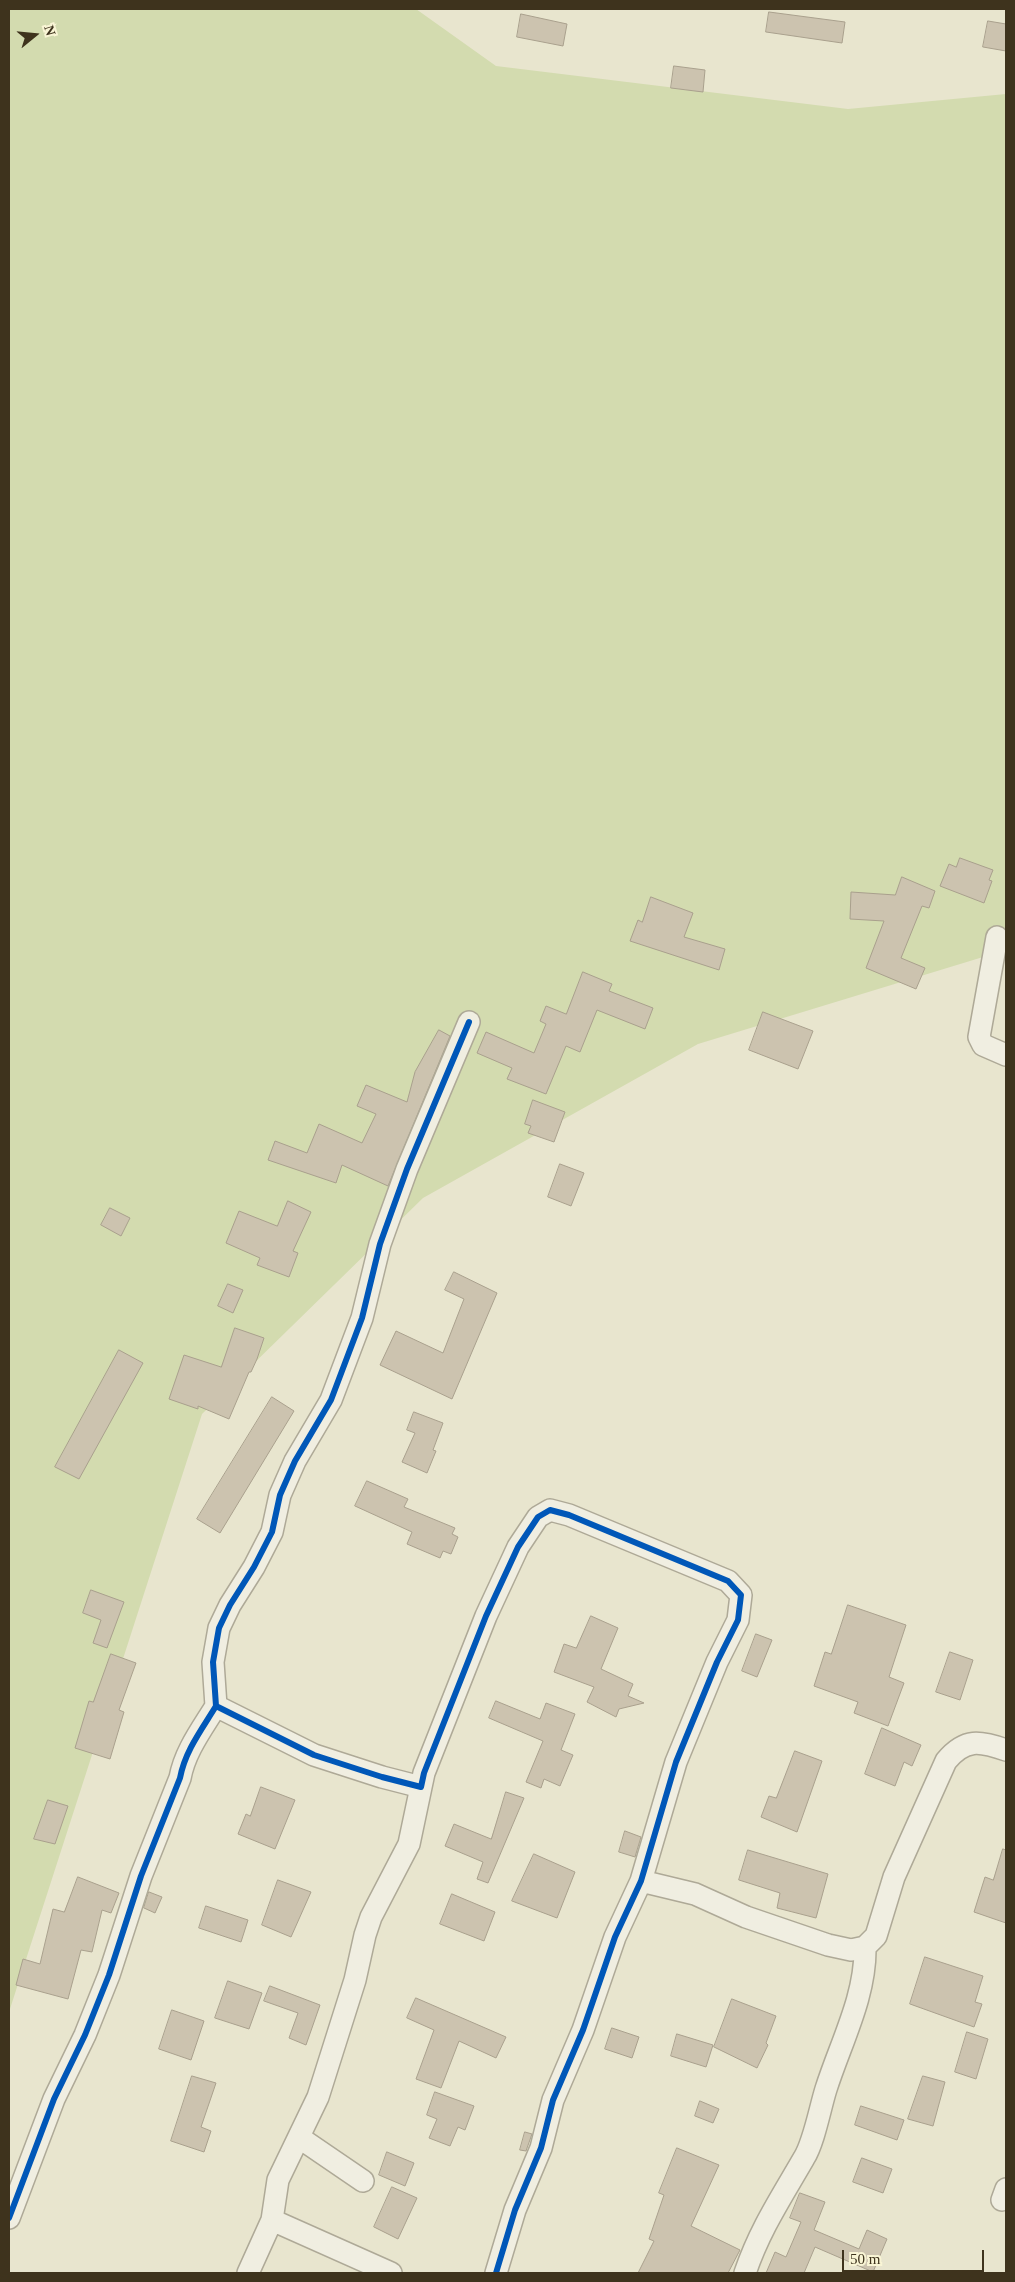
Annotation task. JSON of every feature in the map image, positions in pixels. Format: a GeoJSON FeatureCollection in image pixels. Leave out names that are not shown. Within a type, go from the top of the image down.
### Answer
{"type":"FeatureCollection","features":[{"type":"Feature","properties":{"kind":"street"},"geometry":{"type":"LineString","coordinates":[[997,937],[979,1037],[983,1045],[1006,1054]]}},
{"type":"Feature","properties":{"kind":"street"},"geometry":{"type":"LineString","coordinates":[[9,2218],[54,2099],[85,2035],[109,1975],[144,1868],[180,1778],[183,1763],[216,1706],[214,1662],[219,1628],[272,1532],[280,1496],[295,1461],[331,1400],[362,1318],[380,1244],[407,1169],[469,1022]]}},
{"type":"Feature","properties":{"kind":"street"},"geometry":{"type":"LineString","coordinates":[[248,2273],[272,2220],[278,2180],[291,2149],[300,2138],[318,2096],[356,1980],[365,1935],[371,1917],[409,1844],[424,1773],[486,1616],[518,1547],[538,1517],[550,1510],[569,1514],[728,1581],[741,1595],[738,1620],[717,1662],[676,1762],[641,1881],[615,1937],[583,2030],[553,2100],[541,2148],[515,2210],[496,2273]]}},
{"type":"Feature","properties":{"kind":"street"},"geometry":{"type":"LineString","coordinates":[[216,1706],[314,1755],[382,1777],[422,1787]]}},
{"type":"Feature","properties":{"kind":"street"},"geometry":{"type":"LineString","coordinates":[[641,1881],[695,1894],[746,1917],[828,1945],[851,1950],[865,1947],[876,1936],[894,1877],[946,1761],[955,1750],[970,1743],[990,1744],[1006,1750]]}},
{"type":"Feature","properties":{"kind":"street"},"geometry":{"type":"LineString","coordinates":[[745,2273],[770,2212],[805,2157],[839,2050],[860,1994],[866,1970],[865,1947]]}},
{"type":"Feature","properties":{"kind":"street"},"geometry":{"type":"LineString","coordinates":[[300,2138],[363,2181]]}},
{"type":"Feature","properties":{"kind":"street"},"geometry":{"type":"LineString","coordinates":[[272,2220],[391,2273]]}},
{"type":"Feature","properties":{"kind":"green space"},"geometry":{"type":"Polygon","coordinates":[[[9,9],[416,9],[496,66],[848,109],[1006,94],[1006,950],[698,1044],[423,1198],[202,1414],[9,2012],[9,9]]]}},
{"type":"Feature","properties":{"kind":"building"},"geometry":{"type":"Polygon","coordinates":[[[769,12],[845,22],[842,43],[766,32],[769,12]]]}},
{"type":"Feature","properties":{"kind":"building"},"geometry":{"type":"Polygon","coordinates":[[[521,14],[567,24],[563,46],[517,37],[521,14]]]}},
{"type":"Feature","properties":{"kind":"building"},"geometry":{"type":"Polygon","coordinates":[[[988,21],[1006,24],[1006,51],[983,47],[988,21]]]}},
{"type":"Feature","properties":{"kind":"building"},"geometry":{"type":"Polygon","coordinates":[[[674,66],[705,70],[703,92],[671,88],[674,66]]]}},
{"type":"Feature","properties":{"kind":"building"},"geometry":{"type":"Polygon","coordinates":[[[960,858],[993,870],[989,880],[992,881],[984,903],[940,886],[949,864],[956,867],[960,858]]]}},
{"type":"Feature","properties":{"kind":"building"},"geometry":{"type":"Polygon","coordinates":[[[902,877],[935,891],[929,908],[922,906],[901,958],[925,968],[916,989],[866,968],[884,921],[850,919],[851,892],[895,895],[902,877]]]}},
{"type":"Feature","properties":{"kind":"building"},"geometry":{"type":"Polygon","coordinates":[[[651,897],[693,913],[684,937],[725,949],[719,970],[630,941],[638,920],[642,922],[651,897]]]}},
{"type":"Feature","properties":{"kind":"building"},"geometry":{"type":"Polygon","coordinates":[[[583,972],[612,984],[609,991],[653,1008],[645,1029],[597,1010],[580,1052],[566,1046],[546,1094],[507,1079],[512,1068],[477,1053],[486,1032],[534,1053],[546,1024],[540,1021],[546,1006],[566,1014],[583,972]]]}},
{"type":"Feature","properties":{"kind":"building"},"geometry":{"type":"Polygon","coordinates":[[[763,1012],[813,1031],[798,1069],[749,1050],[763,1012]]]}},
{"type":"Feature","properties":{"kind":"building"},"geometry":{"type":"Polygon","coordinates":[[[439,1030],[450,1036],[388,1186],[342,1165],[336,1183],[268,1160],[275,1141],[307,1153],[319,1124],[362,1143],[376,1114],[357,1106],[366,1085],[407,1102],[415,1072],[439,1030]]]}},
{"type":"Feature","properties":{"kind":"building"},"geometry":{"type":"Polygon","coordinates":[[[533,1100],[565,1112],[554,1142],[528,1133],[531,1126],[525,1124],[533,1100]]]}},
{"type":"Feature","properties":{"kind":"building"},"geometry":{"type":"Polygon","coordinates":[[[560,1164],[584,1173],[571,1206],[548,1197],[560,1164]]]}},
{"type":"Feature","properties":{"kind":"building"},"geometry":{"type":"Polygon","coordinates":[[[288,1201],[311,1212],[293,1251],[298,1253],[289,1277],[257,1265],[260,1258],[226,1243],[239,1211],[277,1226],[288,1201]]]}},
{"type":"Feature","properties":{"kind":"building"},"geometry":{"type":"Polygon","coordinates":[[[110,1208],[130,1218],[121,1236],[101,1225],[110,1208]]]}},
{"type":"Feature","properties":{"kind":"building"},"geometry":{"type":"Polygon","coordinates":[[[454,1272],[497,1293],[452,1399],[380,1365],[396,1331],[443,1353],[464,1299],[445,1290],[454,1272]]]}},
{"type":"Feature","properties":{"kind":"building"},"geometry":{"type":"Polygon","coordinates":[[[228,1284],[243,1290],[233,1313],[218,1306],[228,1284]]]}},
{"type":"Feature","properties":{"kind":"building"},"geometry":{"type":"Polygon","coordinates":[[[235,1328],[264,1338],[257,1359],[251,1372],[249,1372],[229,1419],[198,1406],[198,1409],[169,1399],[184,1355],[221,1367],[235,1328]]]}},
{"type":"Feature","properties":{"kind":"building"},"geometry":{"type":"Polygon","coordinates":[[[119,1350],[143,1363],[79,1479],[55,1467],[119,1350]]]}},
{"type":"Feature","properties":{"kind":"building"},"geometry":{"type":"Polygon","coordinates":[[[272,1397],[294,1411],[220,1533],[197,1519],[272,1397]]]}},
{"type":"Feature","properties":{"kind":"building"},"geometry":{"type":"Polygon","coordinates":[[[414,1412],[443,1423],[433,1450],[436,1451],[427,1473],[402,1462],[415,1433],[407,1430],[414,1412]]]}},
{"type":"Feature","properties":{"kind":"building"},"geometry":{"type":"Polygon","coordinates":[[[367,1481],[408,1499],[404,1507],[455,1528],[452,1534],[458,1537],[451,1554],[443,1551],[440,1558],[407,1544],[412,1532],[355,1506],[367,1481]]]}},
{"type":"Feature","properties":{"kind":"building"},"geometry":{"type":"Polygon","coordinates":[[[91,1590],[124,1602],[107,1648],[93,1643],[101,1620],[83,1613],[91,1590]]]}},
{"type":"Feature","properties":{"kind":"building"},"geometry":{"type":"Polygon","coordinates":[[[848,1605],[906,1625],[889,1677],[904,1683],[888,1726],[854,1713],[858,1702],[814,1686],[825,1652],[831,1654],[848,1605]]]}},
{"type":"Feature","properties":{"kind":"building"},"geometry":{"type":"Polygon","coordinates":[[[591,1616],[618,1628],[601,1669],[633,1684],[628,1696],[644,1703],[619,1709],[616,1717],[587,1702],[594,1687],[554,1672],[564,1644],[576,1648],[591,1616]]]}},
{"type":"Feature","properties":{"kind":"building"},"geometry":{"type":"Polygon","coordinates":[[[756,1634],[772,1640],[757,1677],[742,1671],[756,1634]]]}},
{"type":"Feature","properties":{"kind":"building"},"geometry":{"type":"Polygon","coordinates":[[[950,1652],[973,1660],[960,1700],[936,1692],[950,1652]]]}},
{"type":"Feature","properties":{"kind":"building"},"geometry":{"type":"Polygon","coordinates":[[[111,1654],[136,1663],[119,1710],[124,1712],[110,1759],[75,1748],[89,1701],[93,1702],[111,1654]]]}},
{"type":"Feature","properties":{"kind":"building"},"geometry":{"type":"Polygon","coordinates":[[[496,1701],[540,1719],[546,1703],[575,1714],[561,1750],[573,1755],[560,1786],[544,1779],[541,1788],[526,1782],[543,1741],[489,1718],[496,1701]]]}},
{"type":"Feature","properties":{"kind":"building"},"geometry":{"type":"Polygon","coordinates":[[[882,1728],[921,1745],[912,1766],[904,1762],[895,1786],[865,1774],[882,1728]]]}},
{"type":"Feature","properties":{"kind":"building"},"geometry":{"type":"Polygon","coordinates":[[[795,1751],[822,1761],[797,1832],[761,1817],[769,1796],[776,1798],[795,1751]]]}},
{"type":"Feature","properties":{"kind":"building"},"geometry":{"type":"Polygon","coordinates":[[[261,1787],[295,1800],[275,1849],[238,1834],[246,1814],[250,1816],[261,1787]]]}},
{"type":"Feature","properties":{"kind":"building"},"geometry":{"type":"Polygon","coordinates":[[[506,1792],[524,1798],[488,1883],[477,1879],[483,1862],[445,1846],[454,1824],[491,1839],[506,1792]]]}},
{"type":"Feature","properties":{"kind":"building"},"geometry":{"type":"Polygon","coordinates":[[[48,1800],[68,1806],[55,1844],[34,1839],[48,1800]]]}},
{"type":"Feature","properties":{"kind":"building"},"geometry":{"type":"Polygon","coordinates":[[[625,1831],[641,1837],[635,1857],[619,1852],[625,1831]]]}},
{"type":"Feature","properties":{"kind":"building"},"geometry":{"type":"Polygon","coordinates":[[[1003,1849],[1006,1850],[1006,1923],[974,1912],[985,1877],[993,1880],[1003,1849]]]}},
{"type":"Feature","properties":{"kind":"building"},"geometry":{"type":"Polygon","coordinates":[[[748,1850],[828,1874],[816,1918],[777,1908],[780,1893],[739,1880],[748,1850]]]}},
{"type":"Feature","properties":{"kind":"building"},"geometry":{"type":"Polygon","coordinates":[[[534,1854],[575,1872],[557,1918],[512,1901],[534,1854]]]}},
{"type":"Feature","properties":{"kind":"building"},"geometry":{"type":"Polygon","coordinates":[[[78,1877],[119,1893],[111,1913],[102,1910],[92,1952],[81,1950],[68,1999],[16,1985],[23,1959],[40,1964],[53,1909],[64,1912],[78,1877]]]}},
{"type":"Feature","properties":{"kind":"building"},"geometry":{"type":"Polygon","coordinates":[[[278,1880],[311,1892],[291,1937],[262,1925],[278,1880]]]}},
{"type":"Feature","properties":{"kind":"building"},"geometry":{"type":"Polygon","coordinates":[[[149,1892],[162,1897],[155,1913],[144,1908],[149,1892]]]}},
{"type":"Feature","properties":{"kind":"building"},"geometry":{"type":"Polygon","coordinates":[[[452,1894],[495,1912],[484,1941],[440,1924],[452,1894]]]}},
{"type":"Feature","properties":{"kind":"building"},"geometry":{"type":"Polygon","coordinates":[[[206,1906],[248,1920],[241,1942],[199,1928],[206,1906]]]}},
{"type":"Feature","properties":{"kind":"building"},"geometry":{"type":"Polygon","coordinates":[[[925,1957],[983,1976],[975,2002],[982,2004],[974,2027],[910,2004],[925,1957]]]}},
{"type":"Feature","properties":{"kind":"building"},"geometry":{"type":"Polygon","coordinates":[[[228,1981],[262,1993],[249,2029],[215,2018],[228,1981]]]}},
{"type":"Feature","properties":{"kind":"building"},"geometry":{"type":"Polygon","coordinates":[[[270,1986],[320,2005],[306,2045],[289,2038],[298,2013],[264,2001],[270,1986]]]}},
{"type":"Feature","properties":{"kind":"building"},"geometry":{"type":"Polygon","coordinates":[[[416,1998],[506,2037],[496,2058],[459,2041],[441,2088],[416,2079],[434,2030],[407,2018],[416,1998]]]}},
{"type":"Feature","properties":{"kind":"building"},"geometry":{"type":"Polygon","coordinates":[[[732,1999],[776,2016],[766,2043],[768,2045],[757,2068],[714,2047],[732,1999]]]}},
{"type":"Feature","properties":{"kind":"building"},"geometry":{"type":"Polygon","coordinates":[[[172,2010],[204,2021],[191,2060],[159,2049],[172,2010]]]}},
{"type":"Feature","properties":{"kind":"building"},"geometry":{"type":"Polygon","coordinates":[[[612,2028],[639,2037],[632,2058],[605,2049],[612,2028]]]}},
{"type":"Feature","properties":{"kind":"building"},"geometry":{"type":"Polygon","coordinates":[[[967,2032],[988,2039],[976,2079],[955,2072],[967,2032]]]}},
{"type":"Feature","properties":{"kind":"building"},"geometry":{"type":"Polygon","coordinates":[[[677,2034],[713,2045],[706,2067],[671,2056],[677,2034]]]}},
{"type":"Feature","properties":{"kind":"building"},"geometry":{"type":"Polygon","coordinates":[[[192,2076],[216,2083],[201,2127],[211,2131],[204,2152],[171,2141],[192,2076]]]}},
{"type":"Feature","properties":{"kind":"building"},"geometry":{"type":"Polygon","coordinates":[[[923,2076],[945,2082],[933,2126],[908,2119],[923,2076]]]}},
{"type":"Feature","properties":{"kind":"building"},"geometry":{"type":"Polygon","coordinates":[[[435,2092],[474,2106],[465,2130],[458,2127],[450,2146],[429,2138],[437,2119],[427,2115],[435,2092]]]}},
{"type":"Feature","properties":{"kind":"building"},"geometry":{"type":"Polygon","coordinates":[[[700,2101],[719,2109],[713,2123],[695,2116],[700,2101]]]}},
{"type":"Feature","properties":{"kind":"building"},"geometry":{"type":"Polygon","coordinates":[[[861,2106],[904,2120],[897,2140],[855,2125],[861,2106]]]}},
{"type":"Feature","properties":{"kind":"building"},"geometry":{"type":"Polygon","coordinates":[[[525,2132],[532,2134],[526,2151],[520,2150],[525,2132]]]}},
{"type":"Feature","properties":{"kind":"building"},"geometry":{"type":"Polygon","coordinates":[[[677,2148],[719,2165],[691,2226],[740,2250],[728,2273],[638,2273],[654,2241],[649,2239],[664,2195],[659,2193],[677,2148]]]}},
{"type":"Feature","properties":{"kind":"building"},"geometry":{"type":"Polygon","coordinates":[[[387,2152],[414,2163],[405,2186],[379,2175],[387,2152]]]}},
{"type":"Feature","properties":{"kind":"building"},"geometry":{"type":"Polygon","coordinates":[[[862,2158],[892,2169],[883,2193],[853,2182],[862,2158]]]}},
{"type":"Feature","properties":{"kind":"building"},"geometry":{"type":"Polygon","coordinates":[[[392,2187],[417,2198],[398,2239],[374,2227],[392,2187]]]}},
{"type":"Feature","properties":{"kind":"building"},"geometry":{"type":"Polygon","coordinates":[[[800,2193],[825,2202],[814,2230],[859,2249],[867,2230],[887,2239],[873,2272],[815,2247],[804,2273],[766,2273],[775,2252],[786,2257],[801,2222],[790,2218],[800,2193]]]}},
{"type":"Feature","properties":{"kind":"cycle path"},"geometry":{"type":"LineString","coordinates":[[216,1706],[213,1662],[219,1628],[272,1532],[280,1495],[295,1461],[331,1400],[362,1318],[380,1244],[407,1169],[469,1022]]}},
{"type":"Feature","properties":{"kind":"cycle path"},"geometry":{"type":"LineString","coordinates":[[9,2218],[54,2099],[85,2035],[109,1975],[141,1876],[180,1778],[182,1768],[195,1740],[216,1706],[314,1755],[382,1777],[421,1787],[424,1773],[486,1616],[518,1547],[538,1517],[550,1510],[569,1515],[728,1581],[741,1595],[738,1620],[717,1662],[676,1762],[641,1881],[615,1937],[583,2030],[553,2100],[541,2148],[515,2210],[496,2273]]}}]}
